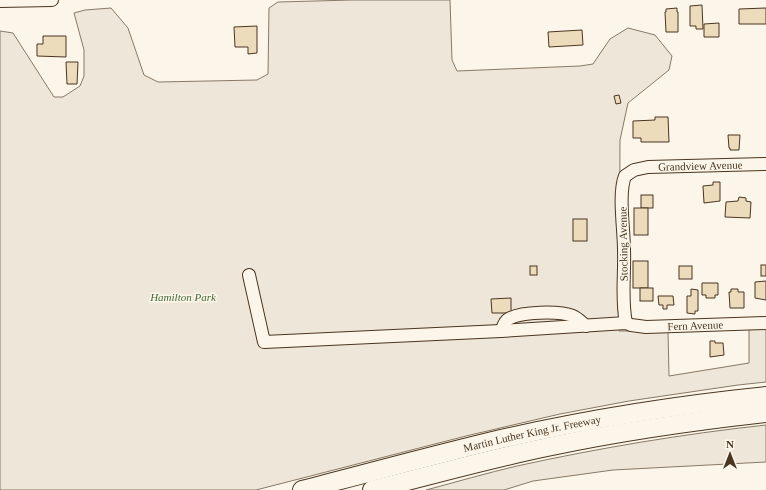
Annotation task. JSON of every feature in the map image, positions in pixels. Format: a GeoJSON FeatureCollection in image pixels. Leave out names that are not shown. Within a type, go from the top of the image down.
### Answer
{"type":"FeatureCollection","features":[{"type":"Feature","properties":{"kind":"highway","name":"Martin Luther King Jr. Freeway"},"geometry":{"type":"LineString","coordinates":[[302,490],[547,429],[658,409],[766,396]]}},
{"type":"Feature","properties":{"kind":"highway","name":"Martin Luther King Jr. Freeway"},"geometry":{"type":"LineString","coordinates":[[372,490],[473,464],[573,442],[691,422],[766,413]]}},
{"type":"Feature","properties":{"kind":"street"},"geometry":{"type":"LineString","coordinates":[[0,2],[52,0]]}},
{"type":"Feature","properties":{"kind":"street","name":"Grandview Avenue"},"geometry":{"type":"LineString","coordinates":[[634,170],[648,167],[766,164]]}},
{"type":"Feature","properties":{"kind":"street","name":"Stocking Avenue"},"geometry":{"type":"LineString","coordinates":[[626,323],[623,304],[624,252],[622,190],[625,176],[634,170]]}},
{"type":"Feature","properties":{"kind":"street","name":"Fern Avenue"},"geometry":{"type":"LineString","coordinates":[[249,275],[264,342],[501,331],[626,323],[646,327],[766,323]]}},
{"type":"Feature","properties":{"kind":"green space","name":"Hamilton Park"},"geometry":{"type":"Polygon","coordinates":[[[450,0],[452,60],[457,71],[580,66],[593,64],[610,39],[628,28],[655,35],[672,56],[669,70],[628,103],[620,140],[619,331],[668,331],[669,376],[749,363],[749,329],[766,329],[766,382],[629,401],[560,414],[466,436],[256,490],[0,490],[0,31],[13,33],[54,97],[63,97],[80,86],[84,76],[84,50],[74,13],[85,10],[111,8],[128,28],[144,75],[158,82],[257,80],[268,74],[269,8],[278,2],[450,0]]]}},
{"type":"Feature","properties":{"kind":"green space"},"geometry":{"type":"Polygon","coordinates":[[[766,425],[766,462],[613,470],[533,481],[504,490],[426,490],[506,469],[579,453],[672,437],[766,425]]]}},
{"type":"Feature","properties":{"kind":"building"},"geometry":{"type":"Polygon","coordinates":[[[702,5],[703,29],[696,29],[696,26],[690,26],[690,6],[702,5]]]}},
{"type":"Feature","properties":{"kind":"building"},"geometry":{"type":"Polygon","coordinates":[[[677,8],[678,32],[666,32],[666,9],[677,8]]]}},
{"type":"Feature","properties":{"kind":"building"},"geometry":{"type":"Polygon","coordinates":[[[766,8],[766,24],[739,24],[739,9],[766,8]]]}},
{"type":"Feature","properties":{"kind":"building"},"geometry":{"type":"Polygon","coordinates":[[[719,23],[719,37],[704,37],[704,24],[719,23]]]}},
{"type":"Feature","properties":{"kind":"building"},"geometry":{"type":"Polygon","coordinates":[[[257,26],[257,53],[248,54],[248,47],[235,47],[234,27],[257,26]]]}},
{"type":"Feature","properties":{"kind":"building"},"geometry":{"type":"Polygon","coordinates":[[[582,30],[583,45],[549,47],[548,32],[582,30]]]}},
{"type":"Feature","properties":{"kind":"building"},"geometry":{"type":"Polygon","coordinates":[[[43,36],[66,36],[66,57],[37,56],[37,44],[43,44],[43,36]]]}},
{"type":"Feature","properties":{"kind":"building"},"geometry":{"type":"Polygon","coordinates":[[[66,62],[78,62],[77,84],[67,84],[66,62]]]}},
{"type":"Feature","properties":{"kind":"building"},"geometry":{"type":"Polygon","coordinates":[[[619,95],[621,103],[616,104],[614,96],[619,95]]]}},
{"type":"Feature","properties":{"kind":"building"},"geometry":{"type":"Polygon","coordinates":[[[655,117],[668,117],[669,142],[641,142],[641,138],[633,138],[633,121],[655,120],[655,117]]]}},
{"type":"Feature","properties":{"kind":"building"},"geometry":{"type":"Polygon","coordinates":[[[728,135],[740,135],[739,150],[730,150],[728,135]]]}},
{"type":"Feature","properties":{"kind":"building"},"geometry":{"type":"Polygon","coordinates":[[[713,182],[720,182],[720,201],[704,203],[703,186],[713,185],[713,182]]]}},
{"type":"Feature","properties":{"kind":"building"},"geometry":{"type":"Polygon","coordinates":[[[641,195],[653,195],[653,208],[641,208],[641,195]]]}},
{"type":"Feature","properties":{"kind":"building"},"geometry":{"type":"Polygon","coordinates":[[[739,197],[746,198],[746,201],[751,202],[750,218],[725,217],[726,202],[738,201],[739,197]]]}},
{"type":"Feature","properties":{"kind":"building"},"geometry":{"type":"Polygon","coordinates":[[[634,208],[648,208],[648,235],[634,235],[634,208]]]}},
{"type":"Feature","properties":{"kind":"building"},"geometry":{"type":"Polygon","coordinates":[[[573,219],[587,219],[587,241],[573,241],[573,219]]]}},
{"type":"Feature","properties":{"kind":"building"},"geometry":{"type":"Polygon","coordinates":[[[633,261],[648,261],[648,288],[633,288],[633,261]]]}},
{"type":"Feature","properties":{"kind":"building"},"geometry":{"type":"Polygon","coordinates":[[[761,265],[766,265],[766,276],[761,276],[761,265]]]}},
{"type":"Feature","properties":{"kind":"building"},"geometry":{"type":"Polygon","coordinates":[[[530,266],[537,266],[537,275],[530,275],[530,266]]]}},
{"type":"Feature","properties":{"kind":"building"},"geometry":{"type":"Polygon","coordinates":[[[679,266],[692,266],[692,279],[679,279],[679,266]]]}},
{"type":"Feature","properties":{"kind":"building"},"geometry":{"type":"Polygon","coordinates":[[[766,281],[766,300],[755,298],[755,282],[766,281]]]}},
{"type":"Feature","properties":{"kind":"building"},"geometry":{"type":"Polygon","coordinates":[[[702,283],[718,283],[718,295],[715,295],[715,298],[706,298],[706,295],[702,295],[702,283]]]}},
{"type":"Feature","properties":{"kind":"building"},"geometry":{"type":"Polygon","coordinates":[[[640,288],[653,288],[653,301],[640,301],[640,288]]]}},
{"type":"Feature","properties":{"kind":"building"},"geometry":{"type":"Polygon","coordinates":[[[691,289],[698,290],[698,311],[695,311],[695,314],[687,313],[687,296],[691,296],[691,289]]]}},
{"type":"Feature","properties":{"kind":"building"},"geometry":{"type":"Polygon","coordinates":[[[731,289],[738,289],[738,292],[744,292],[744,308],[730,308],[729,292],[731,292],[731,289]]]}},
{"type":"Feature","properties":{"kind":"building"},"geometry":{"type":"Polygon","coordinates":[[[658,296],[673,296],[674,305],[667,305],[667,309],[663,309],[663,305],[659,305],[658,296]]]}},
{"type":"Feature","properties":{"kind":"building"},"geometry":{"type":"Polygon","coordinates":[[[511,298],[511,313],[492,313],[491,299],[511,298]]]}},
{"type":"Feature","properties":{"kind":"building"},"geometry":{"type":"Polygon","coordinates":[[[710,341],[715,341],[715,343],[723,343],[724,355],[710,357],[710,341]]]}}]}
